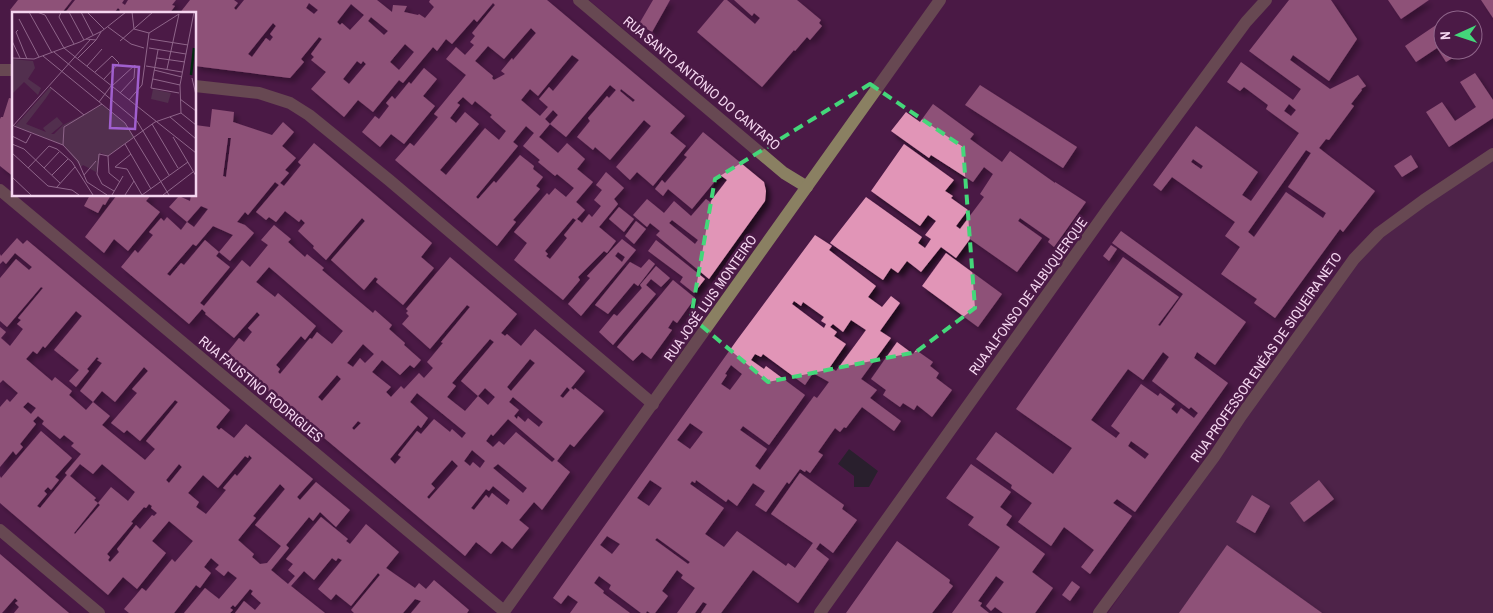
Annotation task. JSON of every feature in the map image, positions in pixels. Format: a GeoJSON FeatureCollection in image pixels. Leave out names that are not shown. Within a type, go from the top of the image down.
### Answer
{"type":"FeatureCollection","features":[{"type":"Feature","properties":{"kind":"street","name":"RUA SANTO ANTÔNIO DO CANTARO"},"geometry":{"type":"LineString","coordinates":[[579,0],[784,172],[807,188]]}},
{"type":"Feature","properties":{"kind":"street","name":"RUA JOSÉ LUIS MONTEIRO"},"geometry":{"type":"LineString","coordinates":[[503,612],[940,0]]}},
{"type":"Feature","properties":{"kind":"street","name":"RUA ALFONSO DE ALBUQUERQUE"},"geometry":{"type":"LineString","coordinates":[[820,613],[1114,202],[1246,22],[1266,0]]}},
{"type":"Feature","properties":{"kind":"street"},"geometry":{"type":"LineString","coordinates":[[196,86],[259,93],[290,102],[309,114],[653,404]]}},
{"type":"Feature","properties":{"kind":"street","name":"RUA PROFESSOR ENÉAS DE SIQUEIRA NETO"},"geometry":{"type":"LineString","coordinates":[[1099,613],[1214,457],[1241,416],[1354,259],[1379,233],[1493,154]]}},
{"type":"Feature","properties":{"kind":"street","name":"RUA FAUSTINO RODRIGUES"},"geometry":{"type":"LineString","coordinates":[[0,190],[503,612]]}},
{"type":"Feature","properties":{"kind":"street"},"geometry":{"type":"LineString","coordinates":[[0,530],[100,613]]}},
{"type":"Feature","properties":{"kind":"highlighted area"},"geometry":{"type":"Polygon","coordinates":[[[870,84],[963,147],[975,308],[916,352],[768,382],[691,317],[715,179],[870,84]]]}},
{"type":"Feature","properties":{"kind":"shaded area"},"geometry":{"type":"Polygon","coordinates":[[[589,0],[671,0],[644,45],[589,0]]]}},
{"type":"Feature","properties":{"kind":"shaded area"},"geometry":{"type":"Polygon","coordinates":[[[1493,155],[1493,613],[1108,613],[1354,259],[1493,155]]]}},
{"type":"Feature","properties":{"kind":"shaded area"},"geometry":{"type":"Polygon","coordinates":[[[849,449],[878,471],[869,487],[854,487],[854,476],[838,464],[849,449]]]}},
{"type":"Feature","properties":{"kind":"building"},"geometry":{"type":"Polygon","coordinates":[[[18,0],[72,0],[63,12],[12,12],[10,10],[18,0]]]}},
{"type":"Feature","properties":{"kind":"building"},"geometry":{"type":"Polygon","coordinates":[[[75,0],[124,0],[122,3],[125,5],[128,0],[176,0],[172,5],[175,6],[170,12],[119,12],[118,8],[115,12],[66,12],[75,0]]]}},
{"type":"Feature","properties":{"kind":"building"},"geometry":{"type":"Polygon","coordinates":[[[190,0],[234,0],[238,3],[234,8],[236,10],[244,0],[377,0],[392,12],[393,5],[407,6],[404,12],[419,14],[425,18],[434,7],[429,2],[430,0],[547,0],[685,116],[670,133],[686,146],[653,186],[637,172],[630,180],[616,167],[651,126],[644,120],[610,160],[595,147],[593,150],[577,137],[590,121],[588,118],[607,96],[609,98],[616,90],[610,85],[566,137],[550,124],[539,137],[558,153],[567,143],[585,159],[577,169],[593,182],[576,202],[585,210],[576,220],[573,218],[545,251],[548,254],[546,256],[550,259],[567,238],[564,235],[577,219],[582,223],[589,214],[592,217],[601,206],[594,200],[602,190],[596,185],[606,172],[624,188],[614,199],[618,204],[599,227],[616,241],[607,253],[604,251],[578,277],[580,280],[563,300],[514,260],[527,243],[514,232],[547,193],[549,195],[555,188],[566,197],[574,188],[538,162],[540,160],[523,146],[534,133],[526,126],[513,142],[518,146],[476,197],[478,199],[494,181],[496,183],[520,155],[534,166],[533,169],[543,177],[536,186],[540,189],[513,220],[516,222],[497,246],[395,160],[410,143],[414,146],[438,117],[434,114],[466,75],[446,59],[456,47],[465,55],[474,45],[470,42],[475,36],[472,33],[495,5],[493,3],[477,22],[474,19],[452,44],[446,39],[437,51],[433,47],[403,83],[399,80],[373,112],[358,100],[344,117],[311,89],[326,72],[311,60],[314,57],[311,54],[322,39],[319,37],[301,59],[304,62],[290,78],[196,66],[196,12],[181,12],[190,0]],[[309,3],[306,8],[314,14],[318,10],[309,3]],[[351,4],[337,22],[340,25],[342,23],[350,30],[364,15],[351,4]],[[371,17],[368,21],[384,35],[388,31],[371,17]],[[273,23],[248,54],[252,57],[266,38],[270,41],[273,37],[270,34],[276,26],[273,23]],[[531,28],[504,59],[488,46],[475,61],[493,76],[494,80],[505,74],[501,71],[536,33],[531,28]],[[405,44],[390,62],[399,70],[414,52],[405,44]],[[572,55],[538,96],[530,89],[521,100],[540,116],[548,107],[539,99],[549,87],[553,91],[579,60],[572,55]],[[357,61],[343,79],[349,84],[366,64],[363,61],[361,64],[357,61]],[[621,89],[620,91],[633,102],[635,100],[621,89]],[[463,97],[457,103],[460,105],[450,118],[456,123],[465,112],[479,124],[440,170],[446,175],[485,128],[499,140],[506,131],[490,117],[492,115],[475,101],[472,105],[463,97]],[[553,110],[545,119],[550,124],[558,115],[553,110]]]}},
{"type":"Feature","properties":{"kind":"building"},"geometry":{"type":"Polygon","coordinates":[[[653,0],[670,0],[652,32],[639,24],[653,0]]]}},
{"type":"Feature","properties":{"kind":"building"},"geometry":{"type":"Polygon","coordinates":[[[724,0],[727,0],[755,24],[760,18],[754,13],[752,16],[734,0],[797,0],[821,20],[819,23],[822,26],[810,40],[807,37],[794,50],[762,87],[697,32],[724,0]]]}},
{"type":"Feature","properties":{"kind":"building"},"geometry":{"type":"Polygon","coordinates":[[[1289,0],[1331,0],[1357,39],[1329,81],[1293,55],[1290,60],[1330,89],[1358,75],[1366,86],[1361,89],[1351,104],[1354,106],[1329,140],[1326,139],[1319,148],[1375,191],[1343,232],[1340,229],[1275,318],[1254,303],[1257,299],[1221,274],[1240,247],[1225,236],[1235,222],[1172,177],[1161,191],[1153,185],[1196,126],[1258,172],[1242,195],[1251,201],[1299,133],[1266,109],[1268,105],[1244,87],[1240,91],[1227,82],[1241,62],[1293,100],[1301,89],[1249,51],[1289,0]],[[1289,104],[1284,111],[1291,116],[1296,110],[1289,104]],[[1306,150],[1248,232],[1254,237],[1286,192],[1323,218],[1326,213],[1288,187],[1311,153],[1306,150]],[[1193,159],[1191,162],[1201,169],[1203,166],[1193,159]]]}},
{"type":"Feature","properties":{"kind":"building"},"geometry":{"type":"Polygon","coordinates":[[[1388,0],[1429,0],[1401,19],[1388,0]]]}},
{"type":"Feature","properties":{"kind":"building"},"geometry":{"type":"Polygon","coordinates":[[[1481,0],[1493,0],[1493,18],[1481,0]]]}},
{"type":"Feature","properties":{"kind":"building"},"geometry":{"type":"Polygon","coordinates":[[[1433,27],[1433,51],[1416,62],[1405,46],[1433,27]]]}},
{"type":"Feature","properties":{"kind":"building"},"geometry":{"type":"Polygon","coordinates":[[[424,68],[437,79],[423,96],[435,106],[404,144],[391,134],[380,147],[362,132],[375,116],[379,119],[389,106],[386,103],[392,96],[395,99],[424,68]]]}},
{"type":"Feature","properties":{"kind":"building"},"geometry":{"type":"Polygon","coordinates":[[[1475,73],[1493,100],[1493,118],[1449,147],[1426,112],[1442,102],[1455,121],[1476,107],[1460,82],[1475,73]]]}},
{"type":"Feature","properties":{"kind":"building"},"geometry":{"type":"Polygon","coordinates":[[[980,85],[1077,147],[1063,168],[965,105],[980,85]]]}},
{"type":"Feature","properties":{"kind":"building"},"geometry":{"type":"Polygon","coordinates":[[[9,98],[12,99],[12,175],[0,166],[0,119],[3,117],[9,98]]]}},
{"type":"Feature","properties":{"kind":"building"},"geometry":{"type":"Polygon","coordinates":[[[933,104],[974,134],[970,139],[1002,162],[1010,151],[1086,202],[1054,247],[1048,242],[1050,239],[1020,218],[1018,221],[1042,238],[1017,272],[970,239],[956,258],[941,247],[921,272],[907,261],[898,273],[891,268],[883,280],[830,243],[866,197],[922,237],[918,243],[925,248],[931,239],[925,235],[936,221],[928,215],[920,226],[871,191],[904,144],[954,180],[945,191],[953,196],[951,198],[968,210],[956,226],[960,229],[984,197],[980,194],[993,174],[984,167],[973,182],[931,155],[929,158],[891,131],[906,112],[920,122],[933,104]]]}},
{"type":"Feature","properties":{"kind":"building"},"geometry":{"type":"Polygon","coordinates":[[[212,109],[234,112],[233,122],[272,135],[283,122],[294,132],[282,146],[296,158],[285,170],[289,173],[280,183],[284,186],[301,165],[298,162],[314,143],[432,243],[421,257],[434,268],[403,305],[376,282],[378,279],[375,277],[364,290],[331,260],[365,221],[362,218],[326,260],[298,231],[305,223],[301,219],[299,222],[285,211],[276,222],[269,217],[266,220],[256,212],[279,185],[275,182],[248,215],[245,212],[237,222],[245,225],[254,233],[230,261],[219,252],[216,256],[230,267],[200,303],[204,306],[242,260],[250,267],[268,245],[261,240],[274,225],[291,239],[288,242],[305,257],[307,254],[324,268],[322,270],[373,313],[375,310],[392,325],[389,329],[421,360],[414,368],[410,365],[400,375],[382,360],[372,372],[391,387],[386,392],[391,397],[401,386],[404,389],[419,373],[424,378],[433,368],[427,362],[470,307],[467,305],[430,349],[402,324],[409,316],[406,313],[408,311],[406,309],[450,257],[517,314],[501,333],[505,336],[507,334],[521,346],[535,329],[585,371],[571,388],[574,390],[575,388],[604,411],[574,447],[570,444],[557,461],[570,472],[542,510],[534,502],[519,520],[529,528],[512,549],[502,541],[491,554],[476,542],[465,556],[225,355],[239,338],[244,342],[252,332],[248,328],[260,315],[257,312],[234,338],[205,314],[202,309],[189,324],[121,267],[135,250],[138,253],[153,235],[149,232],[161,218],[164,221],[167,217],[181,230],[187,222],[169,207],[179,196],[190,201],[191,196],[196,196],[196,125],[210,127],[212,109]],[[228,138],[223,176],[226,177],[231,138],[228,138]],[[201,206],[187,222],[194,227],[208,209],[201,206]],[[213,226],[196,246],[193,244],[167,274],[170,276],[181,263],[184,265],[205,240],[219,252],[233,235],[213,226]],[[269,267],[256,282],[275,297],[278,293],[316,326],[305,340],[301,336],[276,365],[280,369],[278,372],[280,374],[317,332],[332,344],[343,331],[269,267]],[[490,339],[452,383],[456,386],[447,397],[465,411],[478,396],[461,381],[494,342],[490,339]],[[363,344],[347,363],[353,367],[360,358],[365,363],[374,354],[363,344]],[[530,359],[507,387],[511,391],[535,363],[530,359]],[[337,375],[318,397],[322,401],[341,379],[337,375]],[[567,387],[560,396],[563,398],[570,390],[567,387]],[[485,388],[478,396],[488,405],[495,397],[485,388]],[[417,393],[410,402],[428,418],[421,428],[418,425],[390,459],[395,464],[401,457],[398,455],[417,431],[421,434],[434,419],[450,432],[452,429],[462,438],[466,433],[417,393]],[[513,397],[509,402],[519,410],[514,416],[517,419],[518,416],[525,422],[528,418],[539,427],[543,422],[513,397]],[[508,419],[493,436],[491,434],[486,441],[493,447],[499,441],[504,445],[516,432],[552,462],[555,459],[508,419]],[[358,421],[352,428],[354,430],[361,423],[358,421]],[[472,450],[464,461],[470,466],[473,462],[480,468],[485,461],[472,450]],[[452,460],[431,484],[435,488],[427,497],[429,499],[458,466],[452,460]],[[498,464],[493,468],[523,493],[527,488],[498,464]],[[493,486],[489,491],[486,489],[471,508],[474,510],[486,495],[489,498],[492,493],[507,505],[510,500],[493,486]]]}},
{"type":"Feature","properties":{"kind":"building"},"geometry":{"type":"Polygon","coordinates":[[[703,132],[764,182],[766,191],[765,201],[709,279],[656,235],[660,231],[650,223],[647,227],[633,215],[647,199],[664,213],[674,201],[691,216],[706,199],[710,202],[727,180],[720,175],[692,209],[668,189],[663,196],[655,189],[662,180],[665,183],[687,157],[684,155],[703,132]],[[672,220],[669,223],[695,244],[698,240],[672,220]]]}},
{"type":"Feature","properties":{"kind":"building"},"geometry":{"type":"Polygon","coordinates":[[[1411,155],[1418,167],[1402,177],[1394,166],[1411,155]]]}},
{"type":"Feature","properties":{"kind":"building"},"geometry":{"type":"Polygon","coordinates":[[[89,196],[110,196],[98,213],[84,206],[89,196]]]}},
{"type":"Feature","properties":{"kind":"building"},"geometry":{"type":"Polygon","coordinates":[[[116,196],[150,196],[146,201],[160,212],[128,251],[114,239],[104,253],[85,237],[116,196]]]}},
{"type":"Feature","properties":{"kind":"building"},"geometry":{"type":"Polygon","coordinates":[[[619,207],[634,219],[624,232],[609,219],[619,207]]]}},
{"type":"Feature","properties":{"kind":"building"},"geometry":{"type":"Polygon","coordinates":[[[636,221],[646,229],[634,244],[625,236],[636,221]]]}},
{"type":"Feature","properties":{"kind":"building"},"geometry":{"type":"Polygon","coordinates":[[[1121,231],[1246,322],[1215,365],[1197,352],[1194,358],[1228,383],[1135,512],[1117,499],[1113,503],[1132,516],[1090,574],[1081,567],[1094,550],[1064,527],[1051,546],[1018,522],[1032,503],[1011,488],[1012,485],[976,459],[996,432],[1053,474],[1072,448],[1016,409],[1123,257],[1179,297],[1158,325],[1160,326],[1183,294],[1112,243],[1121,231]],[[1163,352],[1143,380],[1128,369],[1091,420],[1116,438],[1120,433],[1111,426],[1141,384],[1158,396],[1160,393],[1175,404],[1171,409],[1177,414],[1181,408],[1194,418],[1198,413],[1191,407],[1189,409],[1152,381],[1169,357],[1163,352]],[[1131,441],[1128,446],[1145,459],[1149,454],[1131,441]]]}},
{"type":"Feature","properties":{"kind":"building"},"geometry":{"type":"Polygon","coordinates":[[[815,235],[832,246],[829,250],[876,286],[868,297],[882,307],[891,296],[900,303],[880,331],[891,338],[861,379],[877,390],[870,398],[901,421],[894,431],[862,407],[846,428],[844,427],[840,432],[835,428],[818,452],[823,455],[810,473],[800,469],[789,484],[787,482],[766,512],[755,505],[765,491],[753,483],[737,506],[728,499],[726,502],[696,480],[695,483],[692,481],[690,484],[724,508],[705,534],[724,547],[737,531],[786,566],[788,563],[795,568],[813,543],[771,514],[800,473],[844,505],[842,509],[857,520],[833,553],[820,543],[816,549],[829,559],[798,603],[753,570],[721,613],[701,613],[707,604],[703,602],[695,613],[677,613],[695,588],[681,578],[683,575],[677,570],[662,591],[668,596],[655,613],[647,611],[646,613],[641,613],[609,589],[611,585],[599,576],[594,583],[604,591],[603,593],[630,613],[570,613],[578,602],[568,595],[561,604],[553,598],[737,340],[815,235]],[[794,301],[792,304],[824,328],[826,324],[821,321],[824,317],[803,302],[801,306],[794,301]],[[851,320],[843,332],[833,324],[830,327],[837,332],[834,336],[846,344],[830,367],[836,371],[866,330],[851,320]],[[755,354],[751,360],[764,369],[766,366],[805,395],[769,445],[743,426],[740,430],[767,449],[755,466],[760,470],[814,396],[817,398],[829,382],[813,373],[805,385],[763,354],[761,357],[755,354]],[[731,365],[725,374],[727,375],[721,384],[730,390],[742,374],[731,365]],[[690,423],[677,440],[690,449],[703,432],[690,423]],[[650,480],[637,498],[649,506],[662,488],[650,480]],[[607,536],[600,545],[612,554],[620,544],[607,536]],[[657,538],[655,540],[688,564],[690,562],[657,538]]]}},
{"type":"Feature","properties":{"kind":"building"},"geometry":{"type":"Polygon","coordinates":[[[17,238],[23,244],[27,240],[230,410],[216,427],[219,430],[221,428],[234,438],[246,424],[313,479],[297,497],[300,500],[316,482],[350,510],[336,527],[320,512],[313,521],[309,517],[286,545],[289,548],[271,570],[288,584],[295,576],[288,570],[293,564],[286,559],[321,517],[348,539],[346,541],[350,544],[366,524],[399,552],[386,568],[415,588],[419,583],[426,589],[434,580],[469,610],[467,613],[411,613],[421,601],[415,599],[403,613],[354,613],[351,610],[380,575],[378,573],[351,606],[336,594],[331,600],[318,589],[342,560],[338,558],[336,561],[332,558],[314,580],[304,571],[291,586],[325,613],[235,613],[244,601],[255,610],[261,603],[251,594],[253,591],[250,589],[235,607],[233,605],[230,608],[233,610],[230,613],[184,613],[205,588],[219,599],[237,578],[228,571],[224,576],[215,569],[219,565],[211,558],[204,567],[211,573],[200,588],[196,585],[174,613],[129,613],[124,609],[142,588],[146,591],[172,559],[175,562],[193,541],[169,521],[152,541],[166,553],[137,589],[123,577],[108,595],[0,503],[0,476],[1,478],[41,431],[72,458],[55,477],[59,480],[51,490],[48,487],[44,491],[47,494],[37,506],[40,508],[67,475],[65,473],[81,454],[71,446],[74,443],[64,435],[60,439],[42,424],[44,421],[38,416],[33,421],[36,424],[20,444],[23,447],[16,455],[13,451],[0,467],[0,407],[7,399],[10,402],[18,393],[3,380],[0,383],[0,327],[6,332],[1,338],[10,346],[23,329],[17,324],[21,320],[18,318],[43,288],[41,287],[7,327],[0,321],[0,278],[16,259],[29,270],[32,267],[15,253],[6,264],[3,261],[0,264],[0,254],[1,256],[17,238]],[[76,311],[45,348],[43,346],[37,354],[33,351],[26,359],[52,381],[55,377],[72,391],[69,395],[86,410],[93,402],[80,391],[102,363],[97,360],[99,359],[97,357],[76,387],[69,381],[79,370],[54,350],[82,316],[76,311]],[[144,367],[115,402],[102,391],[93,402],[110,416],[102,425],[145,460],[155,449],[146,441],[178,402],[175,400],[140,441],[127,430],[124,433],[111,423],[137,393],[132,389],[148,371],[144,367]],[[28,402],[23,407],[31,414],[36,408],[28,402]],[[249,455],[248,458],[245,456],[218,488],[203,475],[188,493],[199,502],[196,507],[206,514],[226,490],[223,488],[235,474],[237,476],[252,458],[249,455]],[[80,464],[70,476],[96,498],[94,500],[98,503],[111,487],[128,501],[135,492],[102,464],[93,474],[80,464]],[[179,464],[166,480],[169,483],[182,467],[179,464]],[[280,484],[253,516],[256,518],[238,540],[254,554],[252,557],[260,564],[267,563],[281,546],[255,525],[285,489],[280,484]],[[98,503],[75,534],[100,505],[98,503]],[[149,504],[131,522],[133,523],[107,554],[110,557],[108,560],[110,562],[119,552],[117,549],[136,525],[140,529],[152,515],[154,516],[157,513],[149,504]]]}},
{"type":"Feature","properties":{"kind":"building"},"geometry":{"type":"Polygon","coordinates":[[[622,239],[636,250],[581,316],[568,304],[590,278],[587,276],[622,239]],[[618,252],[615,256],[622,262],[625,257],[618,252]]]}},
{"type":"Feature","properties":{"kind":"building"},"geometry":{"type":"Polygon","coordinates":[[[656,240],[705,279],[694,293],[680,282],[683,277],[648,251],[656,240]]]}},
{"type":"Feature","properties":{"kind":"building"},"geometry":{"type":"Polygon","coordinates":[[[1111,245],[1117,249],[1109,261],[1103,256],[1111,245]]]}},
{"type":"Feature","properties":{"kind":"building"},"geometry":{"type":"Polygon","coordinates":[[[946,253],[1002,294],[978,327],[922,286],[946,253]]]}},
{"type":"Feature","properties":{"kind":"building"},"geometry":{"type":"Polygon","coordinates":[[[649,259],[655,264],[638,286],[634,283],[608,314],[595,305],[630,262],[641,268],[649,259]]]}},
{"type":"Feature","properties":{"kind":"building"},"geometry":{"type":"Polygon","coordinates":[[[656,266],[670,278],[661,287],[651,279],[646,285],[656,294],[613,345],[599,332],[614,314],[617,316],[642,288],[640,285],[656,266]]]}},
{"type":"Feature","properties":{"kind":"building"},"geometry":{"type":"Polygon","coordinates":[[[673,280],[695,298],[677,323],[673,320],[668,328],[672,330],[651,359],[642,352],[633,361],[617,347],[673,280]]]}},
{"type":"Feature","properties":{"kind":"building"},"geometry":{"type":"Polygon","coordinates":[[[897,342],[913,354],[916,350],[933,362],[930,366],[939,373],[936,378],[952,390],[932,417],[917,405],[914,410],[903,403],[900,407],[883,395],[886,390],[871,379],[897,342]]]}},
{"type":"Feature","properties":{"kind":"building"},"geometry":{"type":"Polygon","coordinates":[[[971,464],[1011,492],[1000,507],[1012,516],[1006,525],[1045,554],[1032,572],[1053,588],[1035,613],[1003,613],[995,607],[991,611],[986,606],[1004,582],[996,576],[978,601],[982,603],[980,606],[989,613],[952,613],[1000,547],[968,525],[974,517],[946,498],[971,464]]]}},
{"type":"Feature","properties":{"kind":"building"},"geometry":{"type":"Polygon","coordinates":[[[1319,480],[1334,499],[1304,522],[1290,503],[1319,480]]]}},
{"type":"Feature","properties":{"kind":"building"},"geometry":{"type":"Polygon","coordinates":[[[1252,495],[1270,506],[1255,533],[1236,522],[1252,495]]]}},
{"type":"Feature","properties":{"kind":"building"},"geometry":{"type":"Polygon","coordinates":[[[897,541],[950,580],[949,583],[953,586],[932,613],[846,613],[897,541]]]}},
{"type":"Feature","properties":{"kind":"building"},"geometry":{"type":"Polygon","coordinates":[[[1227,545],[1322,613],[1179,613],[1227,545]]]}},
{"type":"Feature","properties":{"kind":"building"},"geometry":{"type":"Polygon","coordinates":[[[0,554],[69,613],[14,613],[19,607],[15,603],[18,601],[15,598],[0,613],[0,554]]]}},
{"type":"Feature","properties":{"kind":"building"},"geometry":{"type":"Polygon","coordinates":[[[1072,581],[1080,587],[1070,601],[1062,595],[1072,581]]]}}]}
